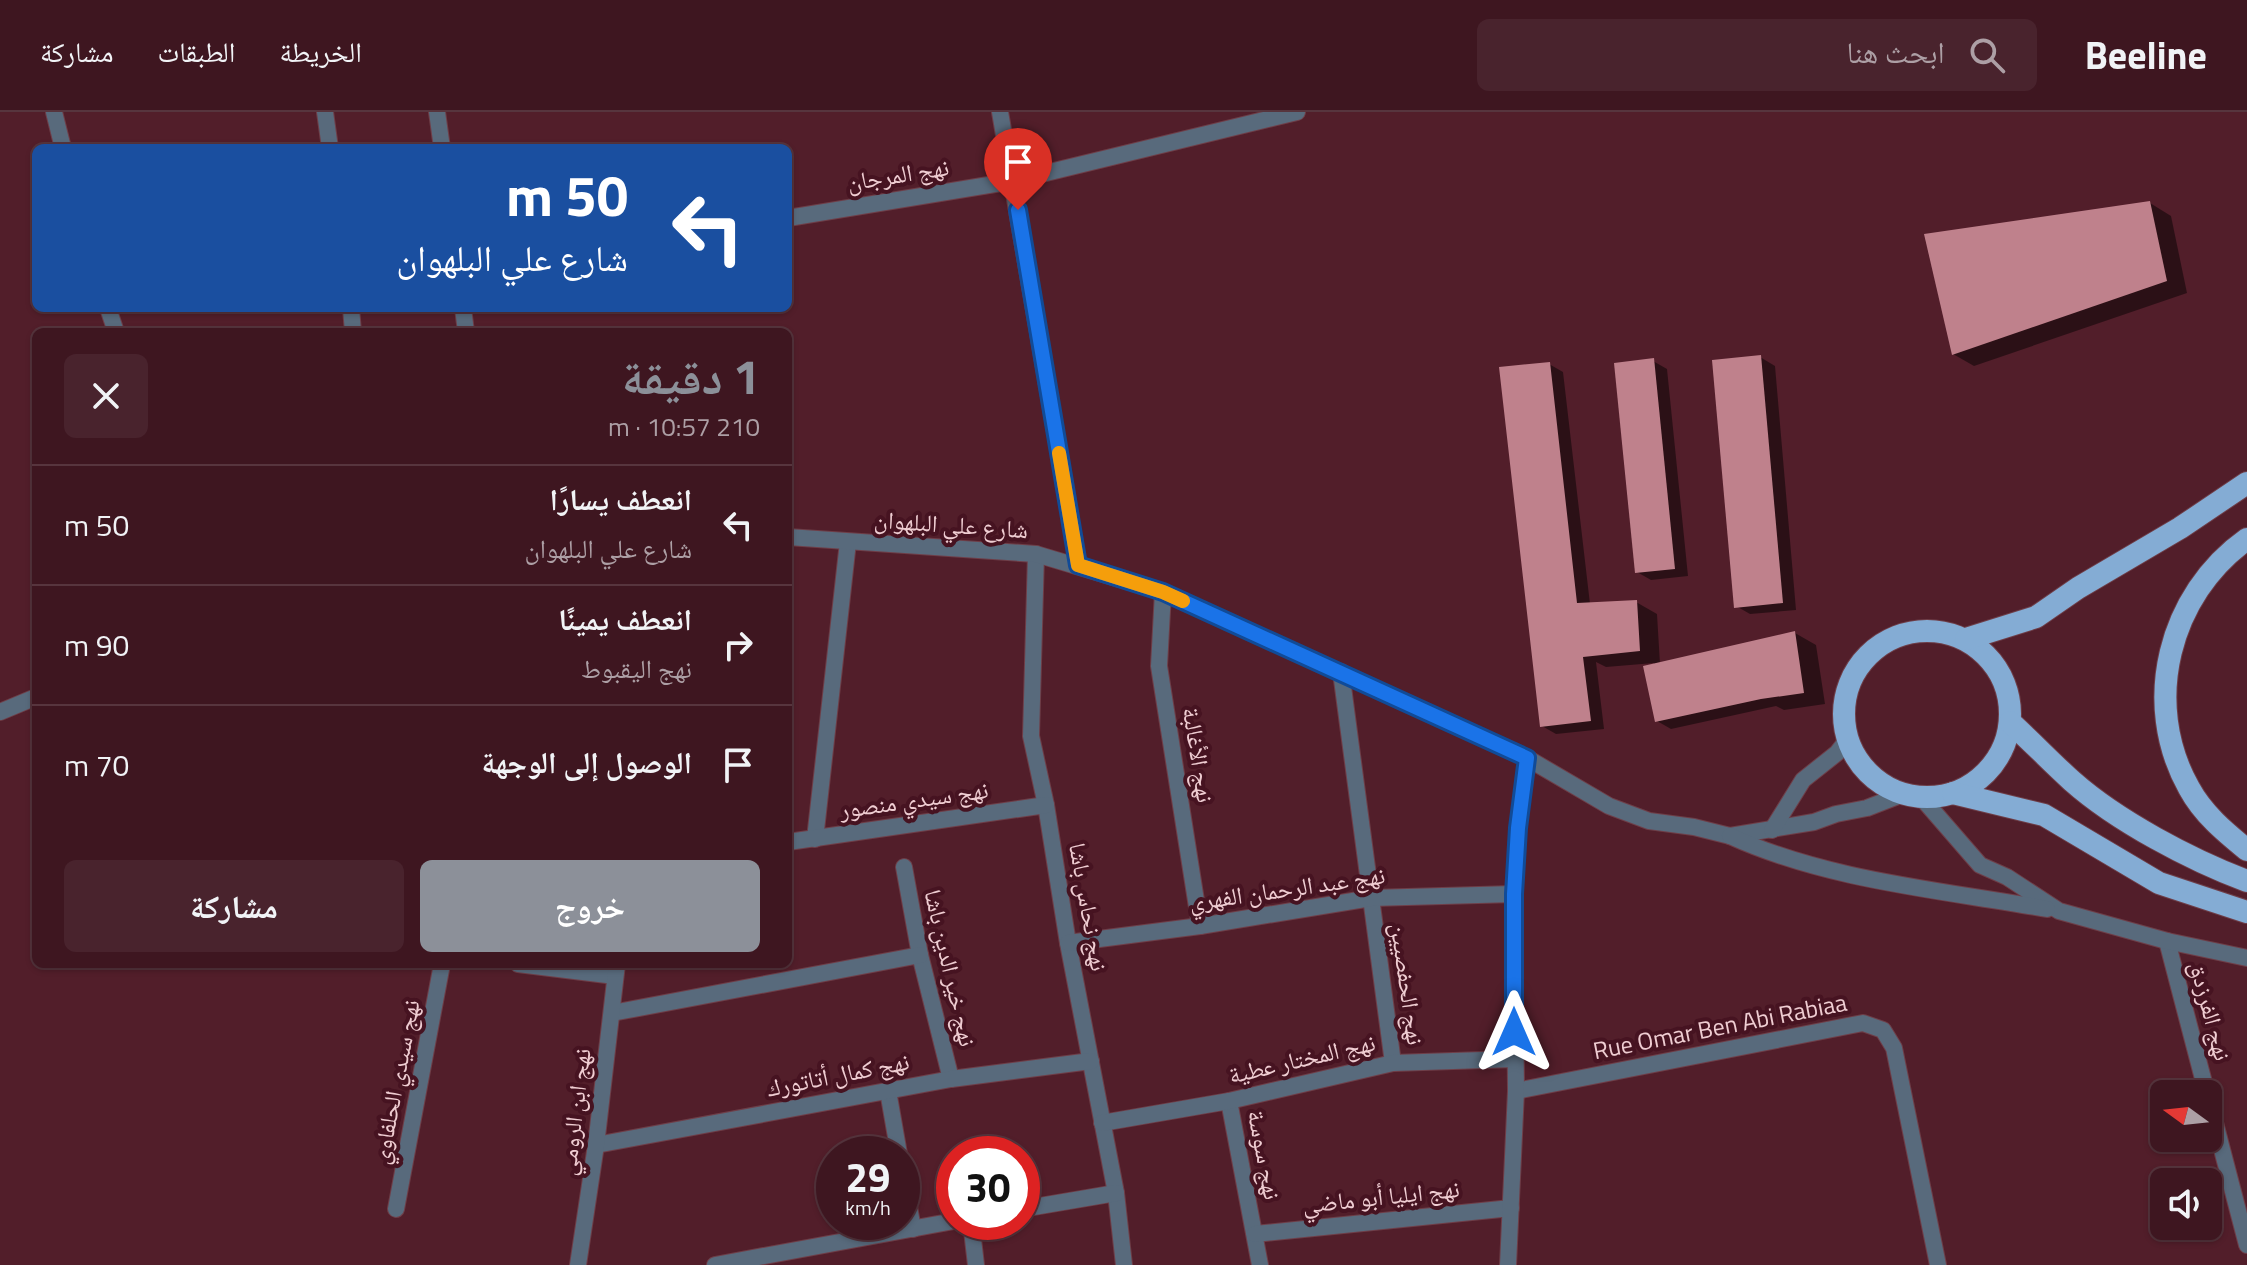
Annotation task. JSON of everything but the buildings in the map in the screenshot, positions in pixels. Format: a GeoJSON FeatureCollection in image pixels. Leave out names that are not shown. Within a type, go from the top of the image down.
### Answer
{"type":"FeatureCollection","features":[{"type":"Feature","properties":{"kind":"highway"},"geometry":{"type":"LineString","coordinates":[[1966,639],[2036,617],[2247,483]]}},
{"type":"Feature","properties":{"kind":"highway"},"geometry":{"type":"LineString","coordinates":[[2247,539],[2213,568],[2191,596],[2171,642],[2165,699],[2170,741],[2189,788],[2217,826],[2247,850]]}},
{"type":"Feature","properties":{"kind":"highway"},"geometry":{"type":"LineString","coordinates":[[1953,793],[1981,778],[2001,752],[2010,722],[2007,689],[1991,659],[1966,639],[1934,630],[1902,633],[1873,649],[1853,675],[1844,707],[1848,739],[1859,763],[1879,782],[1912,796],[1953,793],[2044,815],[2159,883],[2247,912]]}},
{"type":"Feature","properties":{"kind":"highway"},"geometry":{"type":"LineString","coordinates":[[2010,722],[2073,783],[2105,806],[2166,844],[2247,881]]}},
{"type":"Feature","properties":{"kind":"street"},"geometry":{"type":"LineString","coordinates":[[54,112],[62,144]]}},
{"type":"Feature","properties":{"kind":"street"},"geometry":{"type":"LineString","coordinates":[[325,112],[329,144]]}},
{"type":"Feature","properties":{"kind":"street"},"geometry":{"type":"LineString","coordinates":[[437,112],[441,144]]}},
{"type":"Feature","properties":{"kind":"street"},"geometry":{"type":"LineString","coordinates":[[1000,112],[1078,565]]}},
{"type":"Feature","properties":{"kind":"street","name":"نهج المرجان"},"geometry":{"type":"LineString","coordinates":[[792,217],[1013,181],[1297,112]]}},
{"type":"Feature","properties":{"kind":"street","name":"شارع علي البلهوان"},"geometry":{"type":"LineString","coordinates":[[792,537],[1036,554],[1163,592],[1527,758],[1609,806],[1649,821],[1730,836],[1772,830],[1912,796]]}},
{"type":"Feature","properties":{"kind":"street"},"geometry":{"type":"LineString","coordinates":[[815,839],[848,542]]}},
{"type":"Feature","properties":{"kind":"street","name":"نهج نحاس باشا"},"geometry":{"type":"LineString","coordinates":[[1036,554],[1031,736],[1116,1193],[1124,1265]]}},
{"type":"Feature","properties":{"kind":"street","name":"نهج الأغالبة"},"geometry":{"type":"LineString","coordinates":[[1163,592],[1159,666],[1200,926]]}},
{"type":"Feature","properties":{"kind":"street","name":"نهج الحفصيين"},"geometry":{"type":"LineString","coordinates":[[1341,672],[1393,1063]]}},
{"type":"Feature","properties":{"kind":"street"},"geometry":{"type":"LineString","coordinates":[[0,712],[32,699]]}},
{"type":"Feature","properties":{"kind":"street"},"geometry":{"type":"LineString","coordinates":[[1772,830],[1803,780],[1837,753],[1848,739]]}},
{"type":"Feature","properties":{"kind":"street"},"geometry":{"type":"LineString","coordinates":[[1508,1265],[1516,1091],[1514,894],[1527,758]]}},
{"type":"Feature","properties":{"kind":"street"},"geometry":{"type":"LineString","coordinates":[[1912,796],[1980,865],[2007,877],[2059,911]]}},
{"type":"Feature","properties":{"kind":"street","name":"نهج سيدي منصور"},"geometry":{"type":"LineString","coordinates":[[792,842],[1046,805]]}},
{"type":"Feature","properties":{"kind":"street"},"geometry":{"type":"LineString","coordinates":[[1730,836],[1773,855],[1822,869],[2059,911],[2167,941],[2247,958]]}},
{"type":"Feature","properties":{"kind":"street","name":"نهج خير الدين باشا"},"geometry":{"type":"LineString","coordinates":[[904,867],[920,955],[951,1079]]}},
{"type":"Feature","properties":{"kind":"street","name":"نهج عبد الرحمان الفهري"},"geometry":{"type":"LineString","coordinates":[[1068,943],[1200,926],[1371,898],[1514,894]]}},
{"type":"Feature","properties":{"kind":"street","name":"نهج الفرزدق"},"geometry":{"type":"LineString","coordinates":[[2167,941],[2204,1080]]}},
{"type":"Feature","properties":{"kind":"street"},"geometry":{"type":"LineString","coordinates":[[612,1013],[920,955]]}},
{"type":"Feature","properties":{"kind":"street","name":"نهج سيدي الحلفاوي"},"geometry":{"type":"LineString","coordinates":[[396,1209],[441,968]]}},
{"type":"Feature","properties":{"kind":"street"},"geometry":{"type":"LineString","coordinates":[[583,968],[616,970]]}},
{"type":"Feature","properties":{"kind":"street","name":"نهج ابن الرومي"},"geometry":{"type":"LineString","coordinates":[[578,1265],[596,1145],[616,970]]}},
{"type":"Feature","properties":{"kind":"street","name":"Rue Omar Ben Abi Rabiaa"},"geometry":{"type":"LineString","coordinates":[[1516,1091],[1863,1023],[1883,1030],[1894,1048],[1938,1265]]}},
{"type":"Feature","properties":{"kind":"street","name":"نهج المختار عطية"},"geometry":{"type":"LineString","coordinates":[[1102,1123],[1229,1101],[1393,1063],[1514,1059]]}},
{"type":"Feature","properties":{"kind":"street","name":"نهج كمال أتاتورك"},"geometry":{"type":"LineString","coordinates":[[596,1145],[951,1079],[1091,1061]]}},
{"type":"Feature","properties":{"kind":"street"},"geometry":{"type":"LineString","coordinates":[[888,1091],[896,1136]]}},
{"type":"Feature","properties":{"kind":"street","name":"نهج سوسة"},"geometry":{"type":"LineString","coordinates":[[1229,1101],[1260,1265]]}},
{"type":"Feature","properties":{"kind":"street","name":"نهج الفرزدق"},"geometry":{"type":"LineString","coordinates":[[2222,1149],[2247,1245]]}},
{"type":"Feature","properties":{"kind":"street"},"geometry":{"type":"LineString","coordinates":[[1040,1206],[1116,1193]]}},
{"type":"Feature","properties":{"kind":"street","name":"نهج ايليا أبو ماضي"},"geometry":{"type":"LineString","coordinates":[[1255,1234],[1511,1208]]}},
{"type":"Feature","properties":{"kind":"street"},"geometry":{"type":"LineString","coordinates":[[715,1265],[748,1262],[858,1240]]}},
{"type":"Feature","properties":{"kind":"street"},"geometry":{"type":"LineString","coordinates":[[973,1240],[976,1265]]}},
{"type":"Feature","properties":{"kind":"slow traffic"},"geometry":{"type":"LineString","coordinates":[[1059,453],[1078,565],[1183,601]]}},
{"type":"Feature","properties":{"kind":"route"},"geometry":{"type":"LineString","coordinates":[[1018,210],[1078,565],[1163,592],[1527,758],[1514,894],[1514,1032]]}}]}
